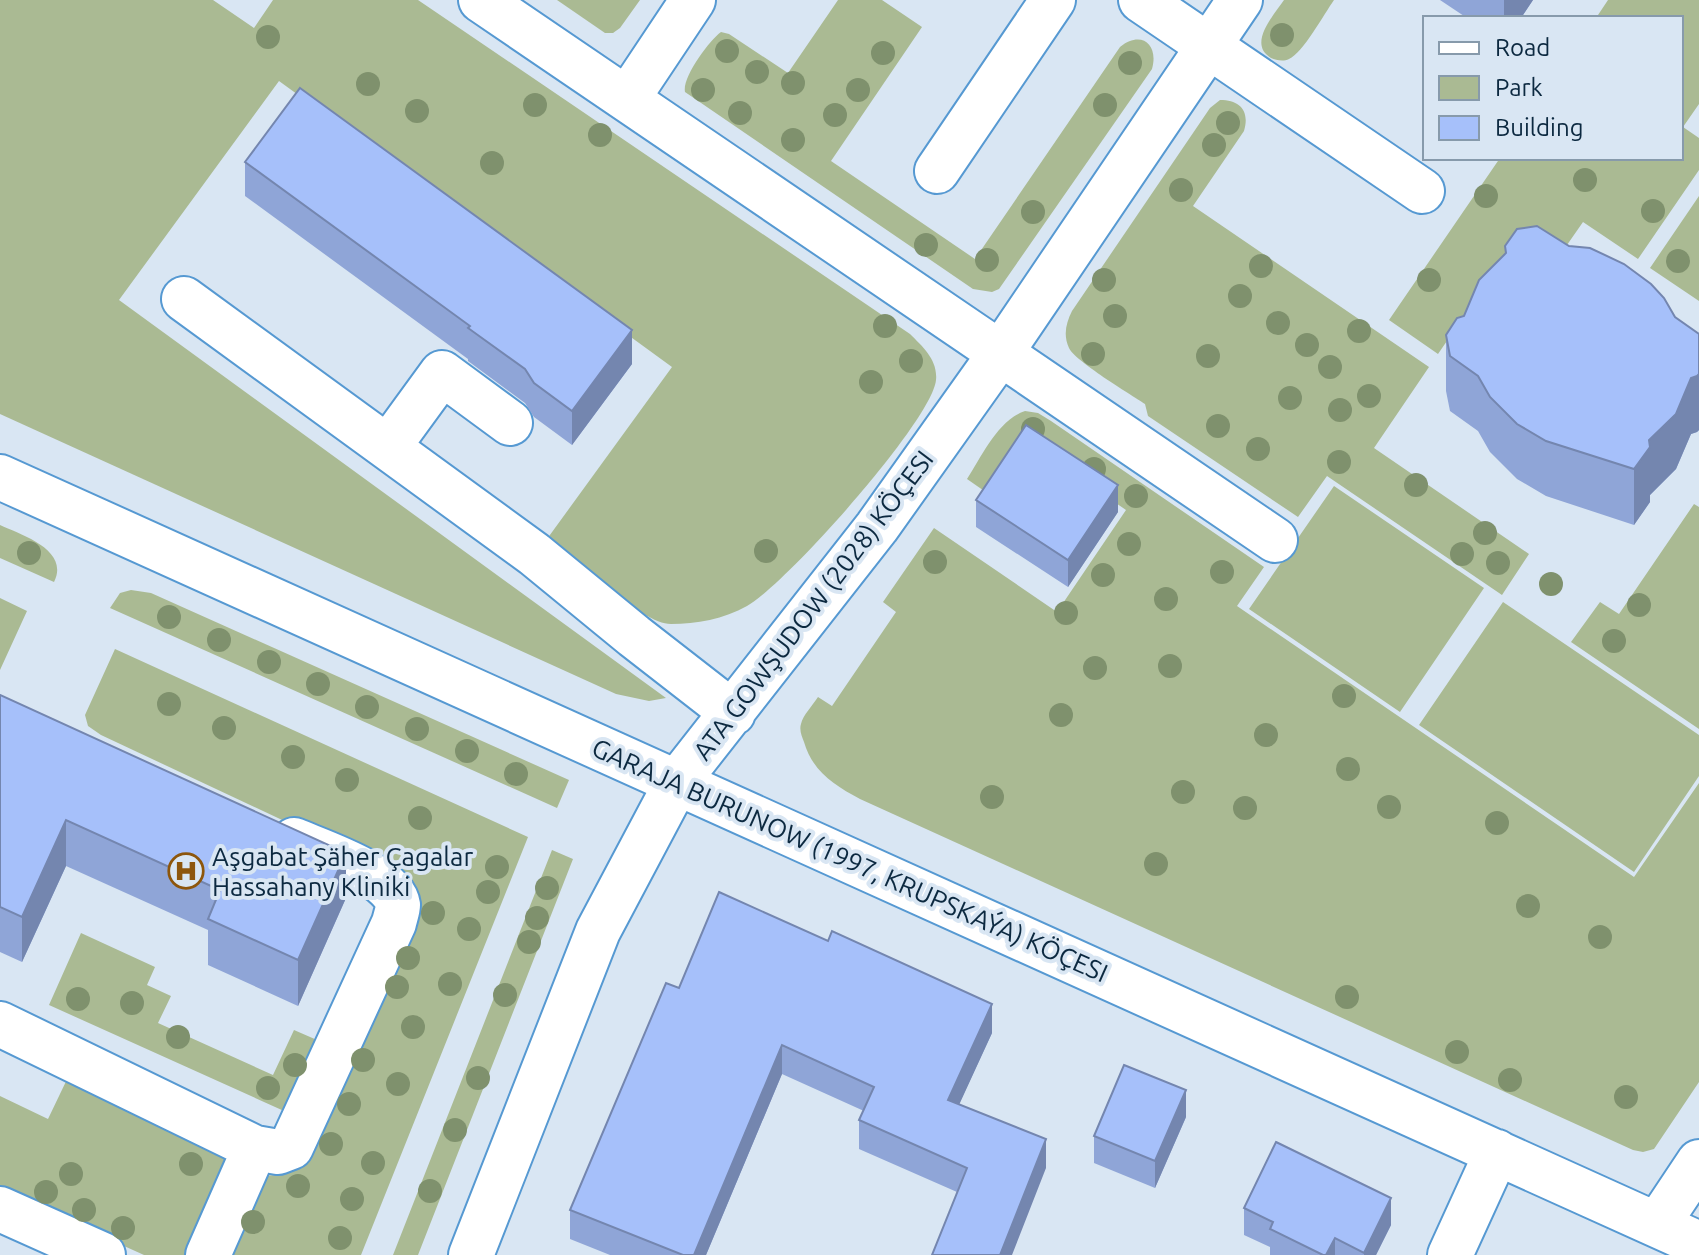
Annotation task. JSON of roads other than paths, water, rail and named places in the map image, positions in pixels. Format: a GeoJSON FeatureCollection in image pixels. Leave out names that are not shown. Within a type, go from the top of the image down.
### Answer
{"type":"FeatureCollection","features":[{"type":"Feature","properties":{"kind":"street"},"geometry":{"type":"LineString","coordinates":[[481,0],[1275,540]]}},
{"type":"Feature","properties":{"kind":"street"},"geometry":{"type":"LineString","coordinates":[[627,99],[693,0]]}},
{"type":"Feature","properties":{"kind":"street"},"geometry":{"type":"LineString","coordinates":[[937,171],[1053,0]]}},
{"type":"Feature","properties":{"kind":"street"},"geometry":{"type":"LineString","coordinates":[[1141,0],[1422,191]]}},
{"type":"Feature","properties":{"kind":"street","name":"ATA GOWŞUDOW (2028) KÖÇESI"},"geometry":{"type":"LineString","coordinates":[[471,1255],[598,931],[677,782],[877,527],[1000,354],[1240,0]]}},
{"type":"Feature","properties":{"kind":"street"},"geometry":{"type":"LineString","coordinates":[[184,299],[534,554],[733,713]]}},
{"type":"Feature","properties":{"kind":"street"},"geometry":{"type":"LineString","coordinates":[[388,447],[442,373],[510,423]]}},
{"type":"Feature","properties":{"kind":"street","name":"GARAJA BURUNOW (1997, KRUPSKAÝA) KÖÇESI"},"geometry":{"type":"LineString","coordinates":[[0,477],[1699,1244]]}},
{"type":"Feature","properties":{"kind":"street"},"geometry":{"type":"LineString","coordinates":[[0,1024],[255,1148],[278,1152],[291,1147],[394,923],[398,906],[392,891],[379,879],[264,827]]}},
{"type":"Feature","properties":{"kind":"street"},"geometry":{"type":"LineString","coordinates":[[208,1255],[255,1148]]}},
{"type":"Feature","properties":{"kind":"street"},"geometry":{"type":"LineString","coordinates":[[1450,1255],[1497,1152]]}},
{"type":"Feature","properties":{"kind":"street"},"geometry":{"type":"LineString","coordinates":[[1657,1225],[1699,1162]]}},
{"type":"Feature","properties":{"kind":"street"},"geometry":{"type":"LineString","coordinates":[[0,1209],[103,1255]]}},
{"type":"Feature","properties":{"kind":"place","name":"Aşgabat Şäher Çagalar Hassahany Kliniki"},"geometry":{"type":"Point","coordinates":[186,871]}}]}
